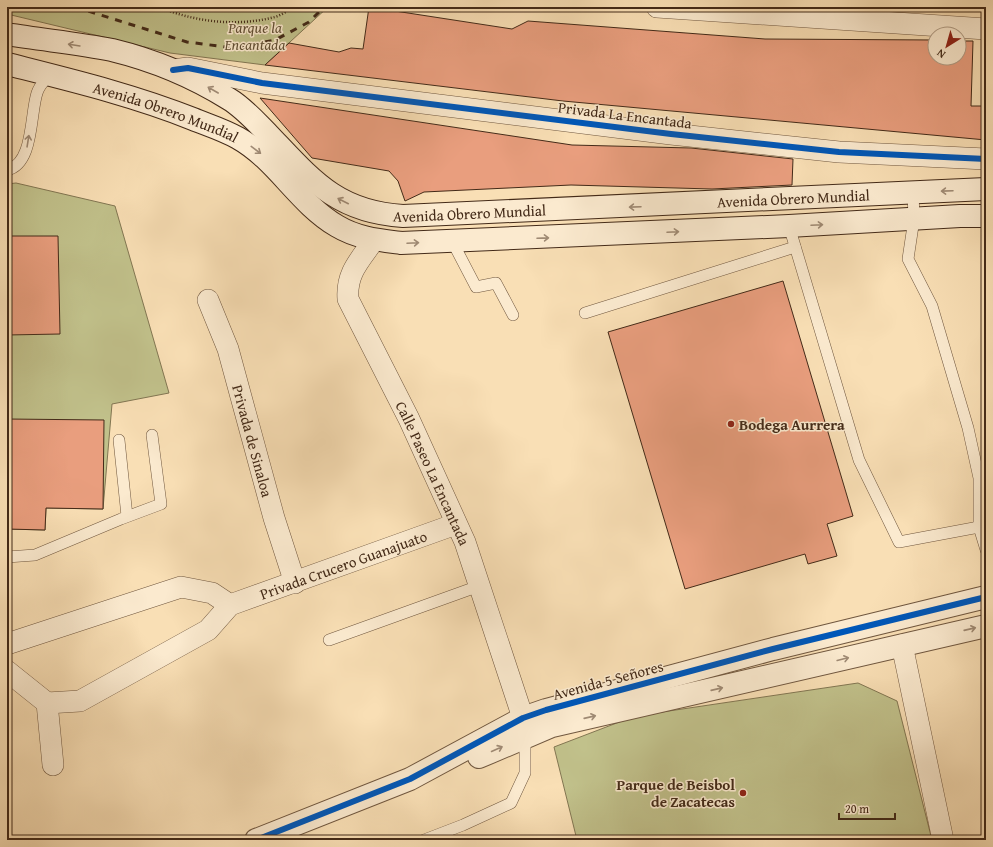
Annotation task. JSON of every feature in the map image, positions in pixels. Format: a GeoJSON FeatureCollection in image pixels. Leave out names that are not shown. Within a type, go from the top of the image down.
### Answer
{"type":"FeatureCollection","features":[{"type":"Feature","properties":{"kind":"main road","name":"Avenida Obrero Mundial"},"geometry":{"type":"LineString","coordinates":[[7,34],[112,50],[173,70],[204,84],[246,111],[324,190],[342,201],[379,215],[403,216],[677,205],[986,189]]}},
{"type":"Feature","properties":{"kind":"main road","name":"Avenida Obrero Mundial"},"geometry":{"type":"LineString","coordinates":[[7,64],[89,85],[172,111],[229,133],[254,148],[266,158],[291,186],[336,226],[359,236],[374,240],[401,243],[986,216]]}},
{"type":"Feature","properties":{"kind":"main road","name":"Avenida 5 Señores"},"geometry":{"type":"LineString","coordinates":[[295,840],[387,801],[524,727],[546,710],[772,649],[986,597]]}},
{"type":"Feature","properties":{"kind":"main road","name":"Avenida 5 Señores"},"geometry":{"type":"LineString","coordinates":[[256,840],[410,779],[524,727],[552,726],[776,676],[986,626]]}},
{"type":"Feature","properties":{"kind":"main road"},"geometry":{"type":"LineString","coordinates":[[772,649],[776,676]]}},
{"type":"Feature","properties":{"kind":"street"},"geometry":{"type":"LineString","coordinates":[[657,7],[700,8],[986,29]]}},
{"type":"Feature","properties":{"kind":"street","name":"Privada La Encantada"},"geometry":{"type":"LineString","coordinates":[[173,70],[188,68],[262,83],[663,133],[839,152],[986,159]]}},
{"type":"Feature","properties":{"kind":"street"},"geometry":{"type":"LineString","coordinates":[[246,111],[241,97],[244,91],[262,83]]}},
{"type":"Feature","properties":{"kind":"street","name":"Calle Paseo La Encantada"},"geometry":{"type":"LineString","coordinates":[[374,240],[355,266],[347,286],[348,299],[409,419],[464,542],[480,586],[524,727]]}},
{"type":"Feature","properties":{"kind":"street","name":"Privada de Sinaloa"},"geometry":{"type":"LineString","coordinates":[[208,300],[228,349],[274,518],[295,583]]}},
{"type":"Feature","properties":{"kind":"street","name":"Privada Crucero Guanajuato"},"geometry":{"type":"LineString","coordinates":[[230,605],[295,583],[456,524]]}},
{"type":"Feature","properties":{"kind":"street"},"geometry":{"type":"LineString","coordinates":[[7,644],[181,588],[212,593],[230,605],[208,630],[80,701],[47,703],[7,671]]}},
{"type":"Feature","properties":{"kind":"street"},"geometry":{"type":"LineString","coordinates":[[902,645],[943,840]]}},
{"type":"Feature","properties":{"kind":"street"},"geometry":{"type":"LineString","coordinates":[[47,703],[53,765]]}},
{"type":"Feature","properties":{"kind":"lane"},"geometry":{"type":"LineString","coordinates":[[7,170],[13,168],[26,152],[38,91],[49,75]]}},
{"type":"Feature","properties":{"kind":"lane"},"geometry":{"type":"LineString","coordinates":[[913,192],[914,219],[908,259],[932,306],[968,428],[979,478],[979,527],[986,550]]}},
{"type":"Feature","properties":{"kind":"lane"},"geometry":{"type":"LineString","coordinates":[[789,226],[860,460],[899,542],[979,527]]}},
{"type":"Feature","properties":{"kind":"lane"},"geometry":{"type":"LineString","coordinates":[[452,241],[476,287],[496,283],[513,315]]}},
{"type":"Feature","properties":{"kind":"lane"},"geometry":{"type":"LineString","coordinates":[[586,313],[795,247]]}},
{"type":"Feature","properties":{"kind":"lane"},"geometry":{"type":"LineString","coordinates":[[7,557],[35,555],[127,516],[161,504],[152,435]]}},
{"type":"Feature","properties":{"kind":"lane"},"geometry":{"type":"LineString","coordinates":[[119,440],[127,516]]}},
{"type":"Feature","properties":{"kind":"lane"},"geometry":{"type":"LineString","coordinates":[[329,640],[480,586]]}},
{"type":"Feature","properties":{"kind":"lane"},"geometry":{"type":"LineString","coordinates":[[424,840],[463,825],[511,803],[525,772],[524,727]]}},
{"type":"Feature","properties":{"kind":"path"},"geometry":{"type":"LineString","coordinates":[[159,7],[178,15],[230,23],[276,16],[294,7]]}},
{"type":"Feature","properties":{"kind":"green space","name":"Parque la Encantada"},"geometry":{"type":"Polygon","coordinates":[[[7,7],[328,7],[265,65],[170,53],[7,14],[7,7]]]}},
{"type":"Feature","properties":{"kind":"green space"},"geometry":{"type":"Polygon","coordinates":[[[16,183],[115,206],[169,393],[112,404],[103,509],[46,508],[45,530],[7,529],[7,184],[16,183]]]}},
{"type":"Feature","properties":{"kind":"green space","name":"Parque de Beisbol de Zacatecas"},"geometry":{"type":"Polygon","coordinates":[[[858,683],[897,701],[932,840],[577,840],[554,747],[635,716],[858,683]]]}},
{"type":"Feature","properties":{"kind":"building"},"geometry":{"type":"Polygon","coordinates":[[[369,7],[512,29],[528,21],[765,39],[927,40],[927,66],[967,66],[967,41],[973,41],[971,106],[986,106],[986,140],[563,101],[265,65],[289,43],[339,52],[351,48],[363,49],[369,7]]]}},
{"type":"Feature","properties":{"kind":"building"},"geometry":{"type":"Polygon","coordinates":[[[260,98],[572,145],[691,148],[793,159],[792,185],[712,189],[571,185],[424,192],[405,201],[398,181],[389,171],[312,158],[260,98]]]}},
{"type":"Feature","properties":{"kind":"building"},"geometry":{"type":"Polygon","coordinates":[[[7,236],[58,236],[60,334],[7,335],[7,236]]]}},
{"type":"Feature","properties":{"kind":"building","name":"Bodega Aurrera"},"geometry":{"type":"Polygon","coordinates":[[[783,281],[853,516],[827,524],[837,556],[808,564],[805,554],[685,589],[608,332],[783,281]]]}},
{"type":"Feature","properties":{"kind":"building"},"geometry":{"type":"Polygon","coordinates":[[[7,419],[104,420],[103,509],[46,508],[45,530],[7,529],[7,419]]]}},
{"type":"Feature","properties":{"kind":"railway"},"geometry":{"type":"LineString","coordinates":[[75,7],[187,42],[234,48],[275,40],[309,22],[324,7]]}},
{"type":"Feature","properties":{"kind":"cycle path"},"geometry":{"type":"LineString","coordinates":[[173,70],[188,68],[262,83],[671,134],[839,152],[986,159]]}},
{"type":"Feature","properties":{"kind":"cycle path"},"geometry":{"type":"LineString","coordinates":[[256,840],[410,779],[523,718],[546,710],[773,649],[986,597]]}},
{"type":"Feature","properties":{"kind":"place","name":"Bodega Aurrera"},"geometry":{"type":"Point","coordinates":[731,424]}},
{"type":"Feature","properties":{"kind":"place","name":"Parque de Beisbol de Zacatecas"},"geometry":{"type":"Point","coordinates":[743,793]}}]}
